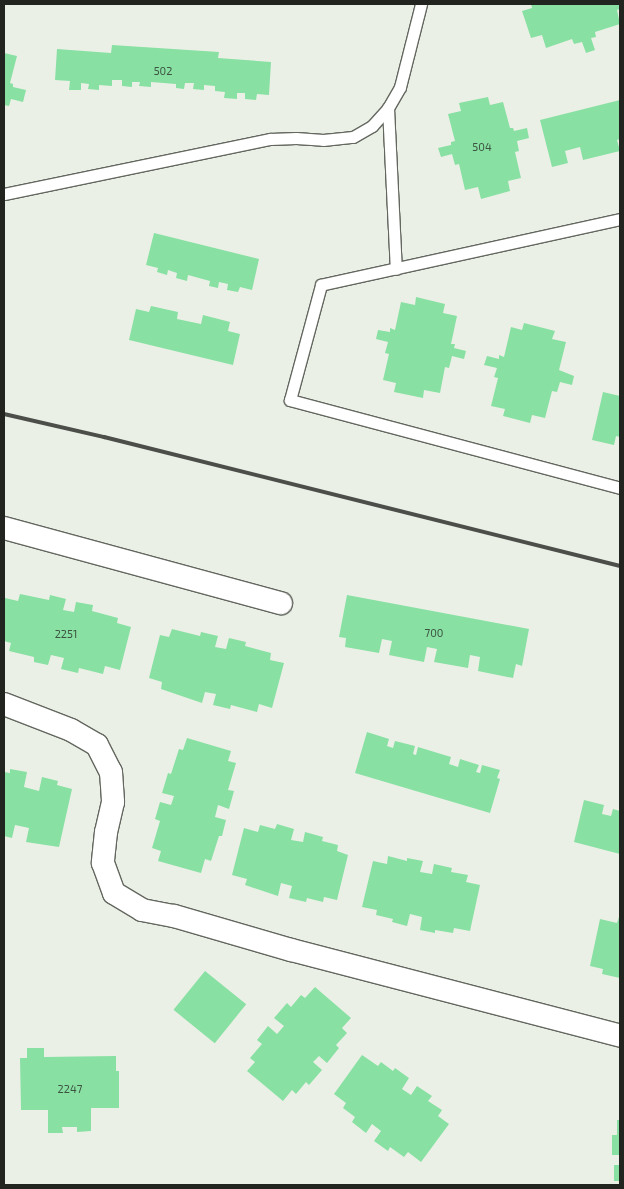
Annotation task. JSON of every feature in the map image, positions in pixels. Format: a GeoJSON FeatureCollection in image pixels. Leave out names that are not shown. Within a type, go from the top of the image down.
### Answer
{"type":"FeatureCollection","features":[{"type":"Feature","properties":{"kind":"street"},"geometry":{"type":"LineString","coordinates":[[4,528],[281,603]]}},
{"type":"Feature","properties":{"kind":"street"},"geometry":{"type":"LineString","coordinates":[[4,704],[71,730],[97,745],[111,772],[112,779],[113,802],[106,832],[103,863],[114,893],[142,910],[174,916],[310,955],[620,1036]]}},
{"type":"Feature","properties":{"kind":"lane"},"geometry":{"type":"LineString","coordinates":[[4,194],[270,139],[323,140],[353,137],[372,126],[388,108],[400,87],[421,4]]}},
{"type":"Feature","properties":{"kind":"lane"},"geometry":{"type":"LineString","coordinates":[[388,108],[396,268]]}},
{"type":"Feature","properties":{"kind":"lane"},"geometry":{"type":"LineString","coordinates":[[620,219],[321,285],[290,400],[620,488]]}},
{"type":"Feature","properties":{"kind":"building"},"geometry":{"type":"Polygon","coordinates":[[[531,4],[620,4],[620,9],[617,10],[620,24],[595,32],[596,37],[591,38],[595,50],[586,53],[582,42],[574,44],[572,39],[546,48],[542,35],[531,38],[522,11],[532,8],[531,4]]]}},
{"type":"Feature","properties":{"kind":"building"},"geometry":{"type":"Polygon","coordinates":[[[112,45],[219,52],[218,58],[271,62],[269,95],[257,94],[256,100],[245,99],[245,93],[237,93],[237,99],[224,98],[225,92],[215,91],[215,86],[204,85],[204,90],[193,89],[194,83],[185,83],[184,89],[176,88],[176,84],[151,82],[151,87],[139,86],[140,82],[132,82],[132,87],[122,86],[122,80],[112,80],[112,86],[99,85],[99,90],[88,89],[89,84],[81,83],[81,90],[69,90],[70,81],[55,80],[57,49],[111,53],[112,45]]]}},
{"type":"Feature","properties":{"kind":"building"},"geometry":{"type":"Polygon","coordinates":[[[4,53],[17,56],[10,83],[13,84],[13,87],[26,90],[23,102],[11,99],[9,106],[4,105],[4,53]]]}},
{"type":"Feature","properties":{"kind":"building"},"geometry":{"type":"Polygon","coordinates":[[[488,97],[490,105],[503,102],[510,128],[513,128],[514,131],[527,128],[529,138],[517,141],[519,151],[515,152],[521,178],[508,181],[510,191],[481,199],[478,187],[465,190],[459,164],[455,165],[452,154],[441,157],[438,148],[451,145],[451,142],[455,141],[448,114],[461,111],[459,103],[488,97]]]}},
{"type":"Feature","properties":{"kind":"building"},"geometry":{"type":"Polygon","coordinates":[[[620,100],[620,139],[617,140],[620,151],[583,160],[580,147],[565,151],[568,163],[552,167],[540,120],[620,100]]]}},
{"type":"Feature","properties":{"kind":"building"},"geometry":{"type":"Polygon","coordinates":[[[154,233],[259,259],[252,290],[240,287],[238,292],[227,290],[228,284],[219,282],[218,288],[209,286],[210,281],[188,275],[187,281],[176,278],[177,273],[168,270],[167,275],[157,272],[158,268],[146,265],[154,233]]]}},
{"type":"Feature","properties":{"kind":"building"},"geometry":{"type":"Polygon","coordinates":[[[416,297],[445,304],[443,313],[457,316],[451,344],[455,344],[454,348],[466,351],[464,359],[452,356],[449,368],[445,367],[440,393],[424,390],[423,398],[394,392],[396,383],[383,380],[389,354],[385,353],[388,342],[376,339],[378,330],[390,332],[390,328],[395,330],[401,302],[415,305],[416,297]]]}},
{"type":"Feature","properties":{"kind":"building"},"geometry":{"type":"Polygon","coordinates":[[[151,306],[178,312],[177,319],[201,324],[203,315],[230,322],[228,331],[240,334],[233,365],[129,340],[136,309],[149,312],[151,306]]]}},
{"type":"Feature","properties":{"kind":"building"},"geometry":{"type":"Polygon","coordinates":[[[524,323],[555,331],[552,339],[566,342],[559,370],[574,376],[572,385],[560,382],[557,392],[552,391],[545,418],[532,415],[530,423],[503,416],[505,409],[491,406],[498,378],[494,377],[497,368],[484,365],[487,356],[499,359],[499,355],[504,357],[511,327],[522,330],[524,323]]]}},
{"type":"Feature","properties":{"kind":"building"},"geometry":{"type":"Polygon","coordinates":[[[603,392],[620,396],[620,437],[616,436],[614,445],[592,440],[603,392]]]}},
{"type":"Feature","properties":{"kind":"building"},"geometry":{"type":"Polygon","coordinates":[[[20,594],[49,600],[50,595],[66,599],[63,610],[74,612],[76,602],[93,605],[92,611],[118,618],[117,623],[131,627],[120,670],[105,666],[103,674],[79,668],[78,673],[61,669],[64,658],[51,655],[48,665],[34,662],[34,657],[9,651],[11,643],[4,641],[5,598],[18,601],[20,594]]]}},
{"type":"Feature","properties":{"kind":"building"},"geometry":{"type":"Polygon","coordinates":[[[347,595],[529,629],[522,666],[516,664],[513,678],[478,671],[480,657],[470,655],[468,668],[434,662],[437,649],[427,647],[424,662],[389,655],[392,641],[382,639],[379,653],[345,647],[346,638],[339,637],[347,595]]]}},
{"type":"Feature","properties":{"kind":"building"},"geometry":{"type":"Polygon","coordinates":[[[172,629],[200,636],[201,632],[218,636],[215,647],[226,649],[229,638],[246,642],[245,646],[271,653],[270,660],[284,663],[272,708],[259,704],[257,712],[231,705],[230,709],[213,705],[216,694],[205,692],[202,703],[161,689],[162,682],[149,678],[160,635],[169,637],[172,629]]]}},
{"type":"Feature","properties":{"kind":"building"},"geometry":{"type":"Polygon","coordinates":[[[367,732],[389,739],[387,746],[393,748],[395,741],[415,746],[413,754],[416,755],[418,747],[451,757],[449,764],[458,767],[460,759],[479,765],[476,772],[480,773],[482,765],[500,770],[497,778],[500,779],[490,813],[355,773],[367,732]]]}},
{"type":"Feature","properties":{"kind":"building"},"geometry":{"type":"Polygon","coordinates":[[[187,738],[231,751],[228,761],[236,763],[228,790],[234,791],[229,809],[218,805],[215,817],[226,820],[222,836],[219,836],[211,861],[205,859],[201,873],[158,861],[161,851],[152,848],[160,821],[155,819],[160,802],[171,805],[174,796],[162,793],[168,773],[171,774],[179,749],[183,750],[187,738]]]}},
{"type":"Feature","properties":{"kind":"building"},"geometry":{"type":"Polygon","coordinates":[[[10,769],[27,772],[24,787],[39,791],[42,777],[58,781],[57,785],[72,789],[59,847],[26,842],[29,828],[15,825],[12,838],[4,836],[4,772],[10,773],[10,769]]]}},
{"type":"Feature","properties":{"kind":"building"},"geometry":{"type":"Polygon","coordinates":[[[584,800],[604,805],[602,814],[611,816],[613,809],[620,811],[620,854],[574,842],[584,800]]]}},
{"type":"Feature","properties":{"kind":"building"},"geometry":{"type":"Polygon","coordinates":[[[277,824],[294,829],[291,840],[303,842],[305,832],[323,837],[322,841],[338,845],[337,851],[348,855],[337,900],[324,897],[323,902],[307,898],[306,902],[289,898],[292,886],[281,883],[278,896],[245,885],[247,879],[232,875],[244,828],[258,832],[260,825],[275,829],[277,824]]]}},
{"type":"Feature","properties":{"kind":"building"},"geometry":{"type":"Polygon","coordinates":[[[388,856],[407,861],[407,858],[423,861],[420,872],[432,874],[434,864],[452,868],[451,872],[468,875],[466,882],[480,885],[470,931],[454,928],[453,933],[435,930],[435,933],[420,930],[422,917],[410,914],[407,926],[392,922],[393,919],[376,915],[377,910],[362,907],[373,861],[387,864],[388,856]]]}},
{"type":"Feature","properties":{"kind":"building"},"geometry":{"type":"Polygon","coordinates":[[[620,914],[620,978],[602,974],[603,969],[590,966],[600,919],[617,923],[620,914]]]}},
{"type":"Feature","properties":{"kind":"building"},"geometry":{"type":"Polygon","coordinates":[[[205,971],[246,1004],[215,1043],[174,1010],[205,971]]]}},
{"type":"Feature","properties":{"kind":"building"},"geometry":{"type":"Polygon","coordinates":[[[315,987],[351,1018],[342,1028],[347,1033],[336,1045],[339,1048],[327,1063],[319,1056],[313,1062],[322,1070],[309,1085],[306,1082],[296,1094],[292,1090],[283,1101],[247,1071],[255,1062],[250,1058],[262,1044],[257,1040],[268,1026],[277,1034],[284,1026],[274,1018],[287,1003],[291,1007],[301,995],[305,998],[315,987]]]}},
{"type":"Feature","properties":{"kind":"building"},"geometry":{"type":"Polygon","coordinates":[[[27,1048],[44,1048],[44,1057],[116,1056],[116,1071],[119,1071],[119,1108],[91,1108],[91,1131],[77,1132],[77,1127],[62,1127],[63,1133],[48,1133],[48,1110],[21,1110],[20,1058],[27,1058],[27,1048]]]}},
{"type":"Feature","properties":{"kind":"building"},"geometry":{"type":"Polygon","coordinates":[[[362,1055],[378,1066],[381,1062],[393,1071],[395,1068],[409,1078],[402,1089],[411,1095],[417,1086],[432,1096],[428,1101],[442,1110],[438,1116],[449,1124],[421,1162],[408,1152],[404,1157],[390,1147],[388,1151],[374,1141],[381,1131],[372,1124],[366,1133],[352,1122],[355,1117],[343,1108],[346,1103],[334,1094],[362,1055]]]}},
{"type":"Feature","properties":{"kind":"building"},"geometry":{"type":"Polygon","coordinates":[[[617,1120],[620,1120],[620,1155],[612,1155],[612,1135],[617,1135],[617,1120]]]}},
{"type":"Feature","properties":{"kind":"building"},"geometry":{"type":"Polygon","coordinates":[[[614,1165],[620,1165],[620,1181],[614,1181],[614,1165]]]}},
{"type":"Feature","properties":{"kind":"railway"},"geometry":{"type":"LineString","coordinates":[[4,414],[104,437],[620,566]]}}]}
